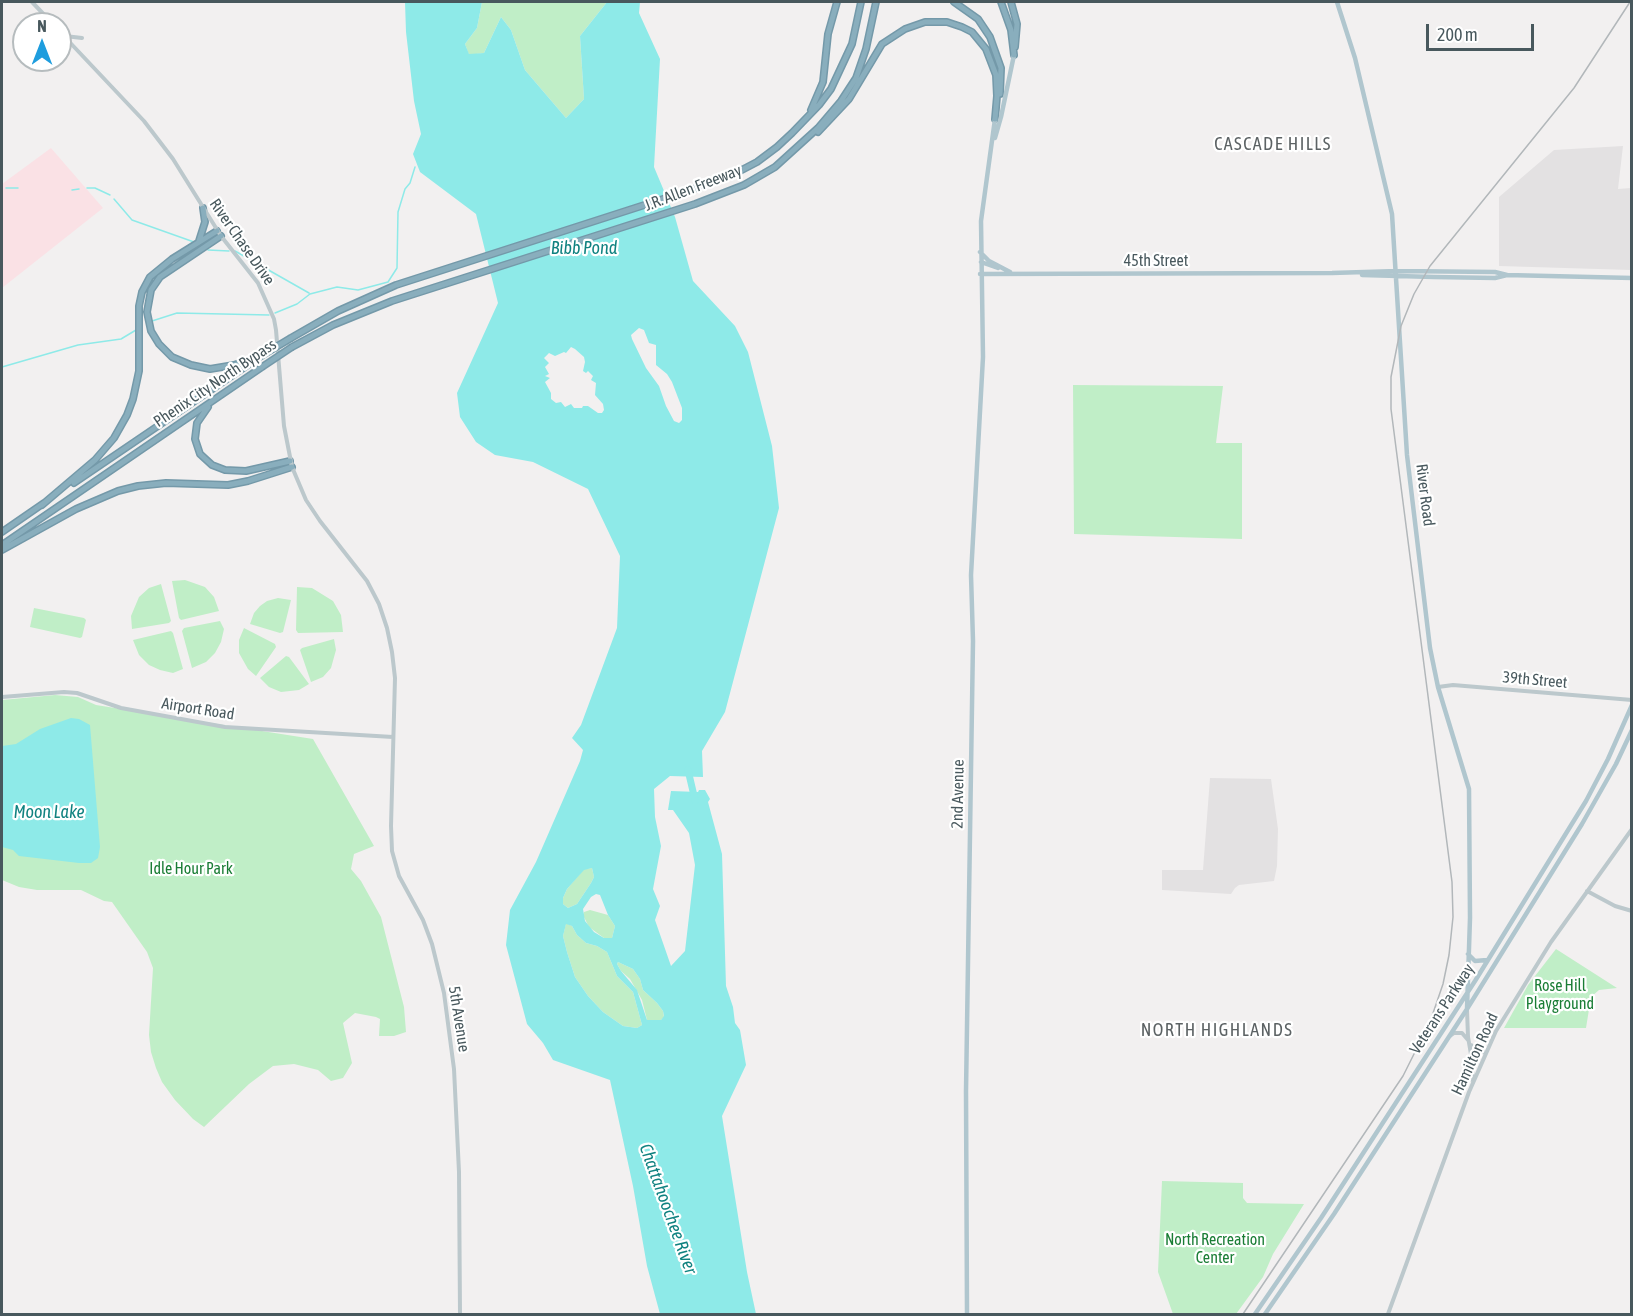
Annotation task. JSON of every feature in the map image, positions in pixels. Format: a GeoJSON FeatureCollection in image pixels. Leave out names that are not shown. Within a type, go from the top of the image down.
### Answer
{"type":"FeatureCollection","features":[{"type":"Feature","properties":{"kind":"highway"},"geometry":{"type":"LineString","coordinates":[[799,126],[813,108],[821,88],[830,23],[837,2]]}},
{"type":"Feature","properties":{"kind":"highway","name":"J.R. Allen Freeway"},"geometry":{"type":"LineString","coordinates":[[456,266],[691,190],[736,173],[757,162],[799,126],[831,89],[852,44],[861,2]]}},
{"type":"Feature","properties":{"kind":"highway","name":"J.R. Allen Freeway"},"geometry":{"type":"LineString","coordinates":[[462,279],[695,204],[744,185],[775,166],[818,128],[856,78],[866,49],[876,2]]}},
{"type":"Feature","properties":{"kind":"highway"},"geometry":{"type":"LineString","coordinates":[[954,2],[978,19],[988,32],[995,47],[1002,79],[995,119]]}},
{"type":"Feature","properties":{"kind":"highway"},"geometry":{"type":"LineString","coordinates":[[1001,2],[1011,30],[1014,55]]}},
{"type":"Feature","properties":{"kind":"highway"},"geometry":{"type":"LineString","coordinates":[[1011,2],[1017,24],[1014,55]]}},
{"type":"Feature","properties":{"kind":"highway"},"geometry":{"type":"LineString","coordinates":[[775,166],[826,126],[849,99],[882,44],[904,29],[920,23],[947,22],[957,25],[972,32],[986,49],[996,75],[995,119]]}},
{"type":"Feature","properties":{"kind":"highway"},"geometry":{"type":"LineString","coordinates":[[199,243],[205,222],[203,208]]}},
{"type":"Feature","properties":{"kind":"highway"},"geometry":{"type":"LineString","coordinates":[[42,505],[95,460],[114,438],[133,399],[139,363],[139,314],[142,292],[150,277],[158,269],[199,243],[219,234]]}},
{"type":"Feature","properties":{"kind":"highway"},"geometry":{"type":"LineString","coordinates":[[219,234],[160,277],[151,290],[147,312],[151,331],[171,357],[191,365],[210,369],[234,365],[261,356]]}},
{"type":"Feature","properties":{"kind":"highway","name":"Phenix City North Bypass"},"geometry":{"type":"LineString","coordinates":[[2,532],[261,356],[319,321],[376,293],[456,266]]}},
{"type":"Feature","properties":{"kind":"highway","name":"Phenix City North Bypass"},"geometry":{"type":"LineString","coordinates":[[2,545],[292,347],[372,309],[462,279]]}},
{"type":"Feature","properties":{"kind":"highway"},"geometry":{"type":"LineString","coordinates":[[214,400],[199,419],[195,434],[198,450],[207,462],[220,469],[241,471],[291,464]]}},
{"type":"Feature","properties":{"kind":"highway"},"geometry":{"type":"LineString","coordinates":[[2,550],[83,505],[118,491],[166,483],[228,485],[248,481],[291,464]]}},
{"type":"Feature","properties":{"kind":"main road","name":"River Road"},"geometry":{"type":"LineString","coordinates":[[1337,2],[1354,58],[1390,204],[1397,273],[1407,455],[1430,648],[1437,687],[1469,789],[1470,918],[1467,1009]]}},
{"type":"Feature","properties":{"kind":"main road"},"geometry":{"type":"LineString","coordinates":[[991,149],[1001,117],[1014,55]]}},
{"type":"Feature","properties":{"kind":"main road"},"geometry":{"type":"LineString","coordinates":[[991,149],[995,119]]}},
{"type":"Feature","properties":{"kind":"main road","name":"2nd Avenue"},"geometry":{"type":"LineString","coordinates":[[966,1314],[966,1091],[973,641],[971,575],[982,357],[981,220],[991,149]]}},
{"type":"Feature","properties":{"kind":"main road"},"geometry":{"type":"LineString","coordinates":[[980,252],[989,261],[1006,270]]}},
{"type":"Feature","properties":{"kind":"main road"},"geometry":{"type":"LineString","coordinates":[[980,261],[1013,273]]}},
{"type":"Feature","properties":{"kind":"main road","name":"45th Street"},"geometry":{"type":"LineString","coordinates":[[980,274],[1495,272],[1508,275],[1632,278]]}},
{"type":"Feature","properties":{"kind":"main road","name":"Veterans Parkway"},"geometry":{"type":"LineString","coordinates":[[1255,1314],[1321,1218],[1467,992],[1586,801],[1632,705]]}},
{"type":"Feature","properties":{"kind":"main road","name":"Veterans Parkway"},"geometry":{"type":"LineString","coordinates":[[1265,1314],[1357,1179],[1467,1009],[1582,824],[1616,764],[1632,730]]}},
{"type":"Feature","properties":{"kind":"main road"},"geometry":{"type":"LineString","coordinates":[[1468,954],[1479,962],[1486,961],[1490,956]]}},
{"type":"Feature","properties":{"kind":"street"},"geometry":{"type":"LineString","coordinates":[[72,37],[82,38]]}},
{"type":"Feature","properties":{"kind":"street","name":"River Chase Drive"},"geometry":{"type":"LineString","coordinates":[[72,44],[144,121],[173,159],[219,234],[258,283],[274,319],[284,426],[291,464],[306,500],[358,568],[379,604],[387,628],[395,678],[393,737]]}},
{"type":"Feature","properties":{"kind":"street","name":"39th Street"},"geometry":{"type":"LineString","coordinates":[[1437,687],[1453,685],[1632,700]]}},
{"type":"Feature","properties":{"kind":"street","name":"Airport Road"},"geometry":{"type":"LineString","coordinates":[[2,697],[77,693],[121,708],[225,727],[393,737]]}},
{"type":"Feature","properties":{"kind":"street","name":"5th Avenue"},"geometry":{"type":"LineString","coordinates":[[393,737],[392,851],[399,876],[423,920],[432,944],[444,993],[453,1060],[459,1172],[460,1314]]}},
{"type":"Feature","properties":{"kind":"street","name":"Hamilton Road"},"geometry":{"type":"LineString","coordinates":[[1388,1314],[1471,1086],[1496,1031],[1532,970],[1632,829]]}},
{"type":"Feature","properties":{"kind":"street"},"geometry":{"type":"LineString","coordinates":[[1587,891],[1615,906],[1632,911]]}},
{"type":"Feature","properties":{"kind":"street"},"geometry":{"type":"LineString","coordinates":[[1467,1009],[1473,1066],[1471,1086]]}},
{"type":"Feature","properties":{"kind":"street"},"geometry":{"type":"LineString","coordinates":[[1450,1036],[1454,1033],[1462,1033],[1472,1047],[1485,1053]]}},
{"type":"Feature","properties":{"kind":"shaded area"},"geometry":{"type":"Polygon","coordinates":[[[1623,146],[1618,189],[1631,188],[1631,270],[1499,266],[1499,197],[1554,150],[1623,146]]]}},
{"type":"Feature","properties":{"kind":"shaded area"},"geometry":{"type":"Polygon","coordinates":[[[51,148],[103,208],[2,288],[2,184],[51,148]]]}},
{"type":"Feature","properties":{"kind":"shaded area"},"geometry":{"type":"Polygon","coordinates":[[[1210,778],[1271,779],[1278,829],[1277,866],[1274,881],[1239,885],[1231,894],[1162,890],[1162,870],[1203,870],[1210,778]]]}},
{"type":"Feature","properties":{"kind":"green space"},"geometry":{"type":"Polygon","coordinates":[[[482,2],[607,2],[580,36],[584,99],[566,118],[525,70],[511,30],[501,17],[484,53],[469,55],[465,44],[477,28],[482,2]]]}},
{"type":"Feature","properties":{"kind":"green space"},"geometry":{"type":"Polygon","coordinates":[[[1073,385],[1223,386],[1216,443],[1242,443],[1242,539],[1074,534],[1073,385]]]}},
{"type":"Feature","properties":{"kind":"green space"},"geometry":{"type":"Polygon","coordinates":[[[185,580],[205,587],[214,597],[219,611],[181,620],[172,581],[185,580]]]}},
{"type":"Feature","properties":{"kind":"green space"},"geometry":{"type":"Polygon","coordinates":[[[161,584],[171,621],[132,629],[131,616],[139,597],[149,588],[161,584]]]}},
{"type":"Feature","properties":{"kind":"green space"},"geometry":{"type":"Polygon","coordinates":[[[297,587],[312,588],[333,601],[341,615],[343,632],[298,633],[296,630],[297,587]]]}},
{"type":"Feature","properties":{"kind":"green space"},"geometry":{"type":"Polygon","coordinates":[[[278,598],[291,600],[283,632],[250,624],[254,613],[260,606],[278,598]]]}},
{"type":"Feature","properties":{"kind":"green space"},"geometry":{"type":"Polygon","coordinates":[[[34,608],[84,618],[86,620],[82,637],[30,627],[34,608]]]}},
{"type":"Feature","properties":{"kind":"green space"},"geometry":{"type":"Polygon","coordinates":[[[220,621],[224,629],[215,653],[206,662],[192,668],[182,631],[184,628],[220,621]]]}},
{"type":"Feature","properties":{"kind":"green space"},"geometry":{"type":"Polygon","coordinates":[[[244,628],[275,644],[276,647],[256,676],[248,669],[239,653],[239,640],[244,628]]]}},
{"type":"Feature","properties":{"kind":"green space"},"geometry":{"type":"Polygon","coordinates":[[[171,631],[183,669],[173,673],[149,665],[139,655],[133,640],[171,631]]]}},
{"type":"Feature","properties":{"kind":"green space"},"geometry":{"type":"Polygon","coordinates":[[[334,639],[336,650],[331,668],[323,677],[311,682],[300,650],[334,639]]]}},
{"type":"Feature","properties":{"kind":"green space"},"geometry":{"type":"Polygon","coordinates":[[[286,656],[309,684],[299,690],[281,692],[269,687],[260,678],[286,656]]]}},
{"type":"Feature","properties":{"kind":"green space","name":"Idle Hour Park"},"geometry":{"type":"Polygon","coordinates":[[[55,695],[78,697],[96,705],[313,739],[374,846],[354,854],[351,869],[361,881],[381,917],[404,1007],[406,1032],[394,1036],[379,1036],[380,1019],[355,1013],[343,1023],[352,1063],[343,1078],[331,1081],[318,1070],[294,1064],[273,1066],[249,1084],[204,1127],[193,1119],[175,1100],[162,1082],[156,1068],[149,1035],[153,968],[147,952],[112,902],[104,901],[81,890],[37,890],[19,887],[2,880],[2,700],[55,695]]]}},
{"type":"Feature","properties":{"kind":"green space"},"geometry":{"type":"Polygon","coordinates":[[[592,868],[594,877],[591,883],[577,904],[568,908],[563,904],[567,889],[584,869],[592,868]]]}},
{"type":"Feature","properties":{"kind":"green space"},"geometry":{"type":"Polygon","coordinates":[[[590,910],[608,915],[615,926],[612,938],[604,938],[589,927],[583,915],[584,912],[590,910]]]}},
{"type":"Feature","properties":{"kind":"green space"},"geometry":{"type":"Polygon","coordinates":[[[566,923],[572,926],[577,935],[586,943],[607,952],[617,976],[633,992],[642,1025],[637,1028],[623,1026],[603,1012],[588,996],[575,977],[567,952],[563,936],[566,923]]]}},
{"type":"Feature","properties":{"kind":"green space","name":"Rose Hill Playground"},"geometry":{"type":"Polygon","coordinates":[[[1556,949],[1617,988],[1599,990],[1591,997],[1586,1028],[1504,1028],[1528,985],[1556,949]]]}},
{"type":"Feature","properties":{"kind":"green space"},"geometry":{"type":"Polygon","coordinates":[[[618,962],[633,969],[640,979],[643,990],[663,1011],[664,1017],[661,1020],[647,1020],[642,1000],[630,979],[621,971],[618,962]]]}},
{"type":"Feature","properties":{"kind":"green space","name":"North Recreation Center"},"geometry":{"type":"Polygon","coordinates":[[[1162,1181],[1243,1183],[1243,1198],[1247,1203],[1304,1204],[1273,1254],[1263,1277],[1236,1314],[1173,1314],[1158,1272],[1162,1181]]]}},
{"type":"Feature","properties":{"kind":"water","name":"Bibb Pond"},"geometry":{"type":"Polygon","coordinates":[[[405,2],[482,2],[477,28],[465,44],[469,54],[484,53],[501,17],[511,30],[525,70],[566,118],[584,99],[580,36],[607,2],[640,2],[639,13],[660,59],[654,167],[675,217],[693,281],[735,326],[748,352],[772,446],[779,508],[725,712],[702,751],[703,777],[670,776],[654,789],[655,817],[661,846],[653,889],[660,906],[655,920],[671,966],[685,951],[695,865],[689,833],[673,810],[668,810],[671,791],[705,790],[710,799],[708,802],[722,854],[726,986],[733,1007],[735,1023],[740,1030],[746,1065],[722,1116],[756,1314],[660,1314],[647,1266],[633,1186],[610,1080],[553,1060],[543,1043],[527,1024],[506,945],[510,910],[536,862],[580,761],[583,750],[572,738],[581,725],[617,628],[620,556],[588,489],[533,462],[495,455],[476,442],[460,417],[457,393],[498,303],[476,214],[420,172],[413,154],[421,134],[414,101],[405,2]],[[639,328],[631,335],[646,368],[659,386],[674,421],[679,423],[682,420],[682,408],[672,382],[667,374],[656,365],[656,345],[649,343],[644,330],[639,328]],[[571,347],[566,353],[555,356],[549,353],[544,358],[549,363],[545,367],[549,374],[545,376],[550,378],[545,382],[551,393],[551,399],[556,403],[561,402],[565,407],[571,404],[574,408],[588,406],[602,413],[603,404],[595,395],[596,383],[591,380],[593,376],[588,371],[586,373],[583,371],[584,357],[571,347]],[[592,868],[584,870],[567,889],[563,904],[568,908],[577,904],[591,883],[594,877],[592,868]],[[596,894],[591,897],[583,909],[585,921],[594,932],[604,938],[612,938],[615,926],[600,895],[596,894]],[[566,924],[563,936],[575,977],[603,1012],[623,1026],[637,1028],[642,1025],[633,992],[617,976],[607,952],[586,943],[577,935],[572,926],[566,924]],[[618,962],[621,971],[637,990],[647,1020],[661,1020],[664,1016],[663,1011],[643,990],[640,979],[633,969],[618,962]]]}},
{"type":"Feature","properties":{"kind":"water","name":"Moon Lake"},"geometry":{"type":"Polygon","coordinates":[[[71,718],[79,719],[90,725],[100,847],[98,858],[91,863],[79,863],[19,856],[13,850],[2,847],[2,746],[16,744],[40,729],[71,718]]]}},
{"type":"Feature","properties":{"kind":"waterway"},"geometry":{"type":"LineString","coordinates":[[275,313],[297,304],[310,294],[337,287],[358,290],[388,282],[397,268],[398,212],[415,167]]}},
{"type":"Feature","properties":{"kind":"waterway"},"geometry":{"type":"LineString","coordinates":[[6,188],[18,188]]}},
{"type":"Feature","properties":{"kind":"waterway"},"geometry":{"type":"LineString","coordinates":[[87,188],[95,188],[110,195]]}},
{"type":"Feature","properties":{"kind":"waterway"},"geometry":{"type":"LineString","coordinates":[[72,190],[79,189]]}},
{"type":"Feature","properties":{"kind":"waterway"},"geometry":{"type":"LineString","coordinates":[[114,199],[132,220],[194,242]]}},
{"type":"Feature","properties":{"kind":"waterway"},"geometry":{"type":"LineString","coordinates":[[208,250],[229,251]]}},
{"type":"Feature","properties":{"kind":"waterway"},"geometry":{"type":"LineString","coordinates":[[235,251],[309,293]]}},
{"type":"Feature","properties":{"kind":"waterway"},"geometry":{"type":"LineString","coordinates":[[152,321],[177,313],[269,315]]}},
{"type":"Feature","properties":{"kind":"waterway"},"geometry":{"type":"LineString","coordinates":[[2,367],[78,345],[121,339],[136,330]]}},
{"type":"Feature","properties":{"kind":"waterway"},"geometry":{"type":"LineString","coordinates":[[688,770],[695,800]]}},
{"type":"Feature","properties":{"kind":"railway"},"geometry":{"type":"LineString","coordinates":[[1243,1314],[1403,1076],[1430,1022],[1443,984],[1449,955],[1453,917],[1452,882],[1391,409],[1391,377],[1401,326],[1414,294],[1430,266],[1574,88],[1630,2]]}},
{"type":"Feature","properties":{"kind":"district","name":"CASCADE HILLS"},"geometry":{"type":"Point","coordinates":[1273,144]}},
{"type":"Feature","properties":{"kind":"district","name":"NORTH HIGHLANDS"},"geometry":{"type":"Point","coordinates":[1217,1030]}},
{"type":"Feature","properties":{"kind":"water label","name":"Chattahoochee River"},"geometry":{"type":"Point","coordinates":[668,1209]}}]}
